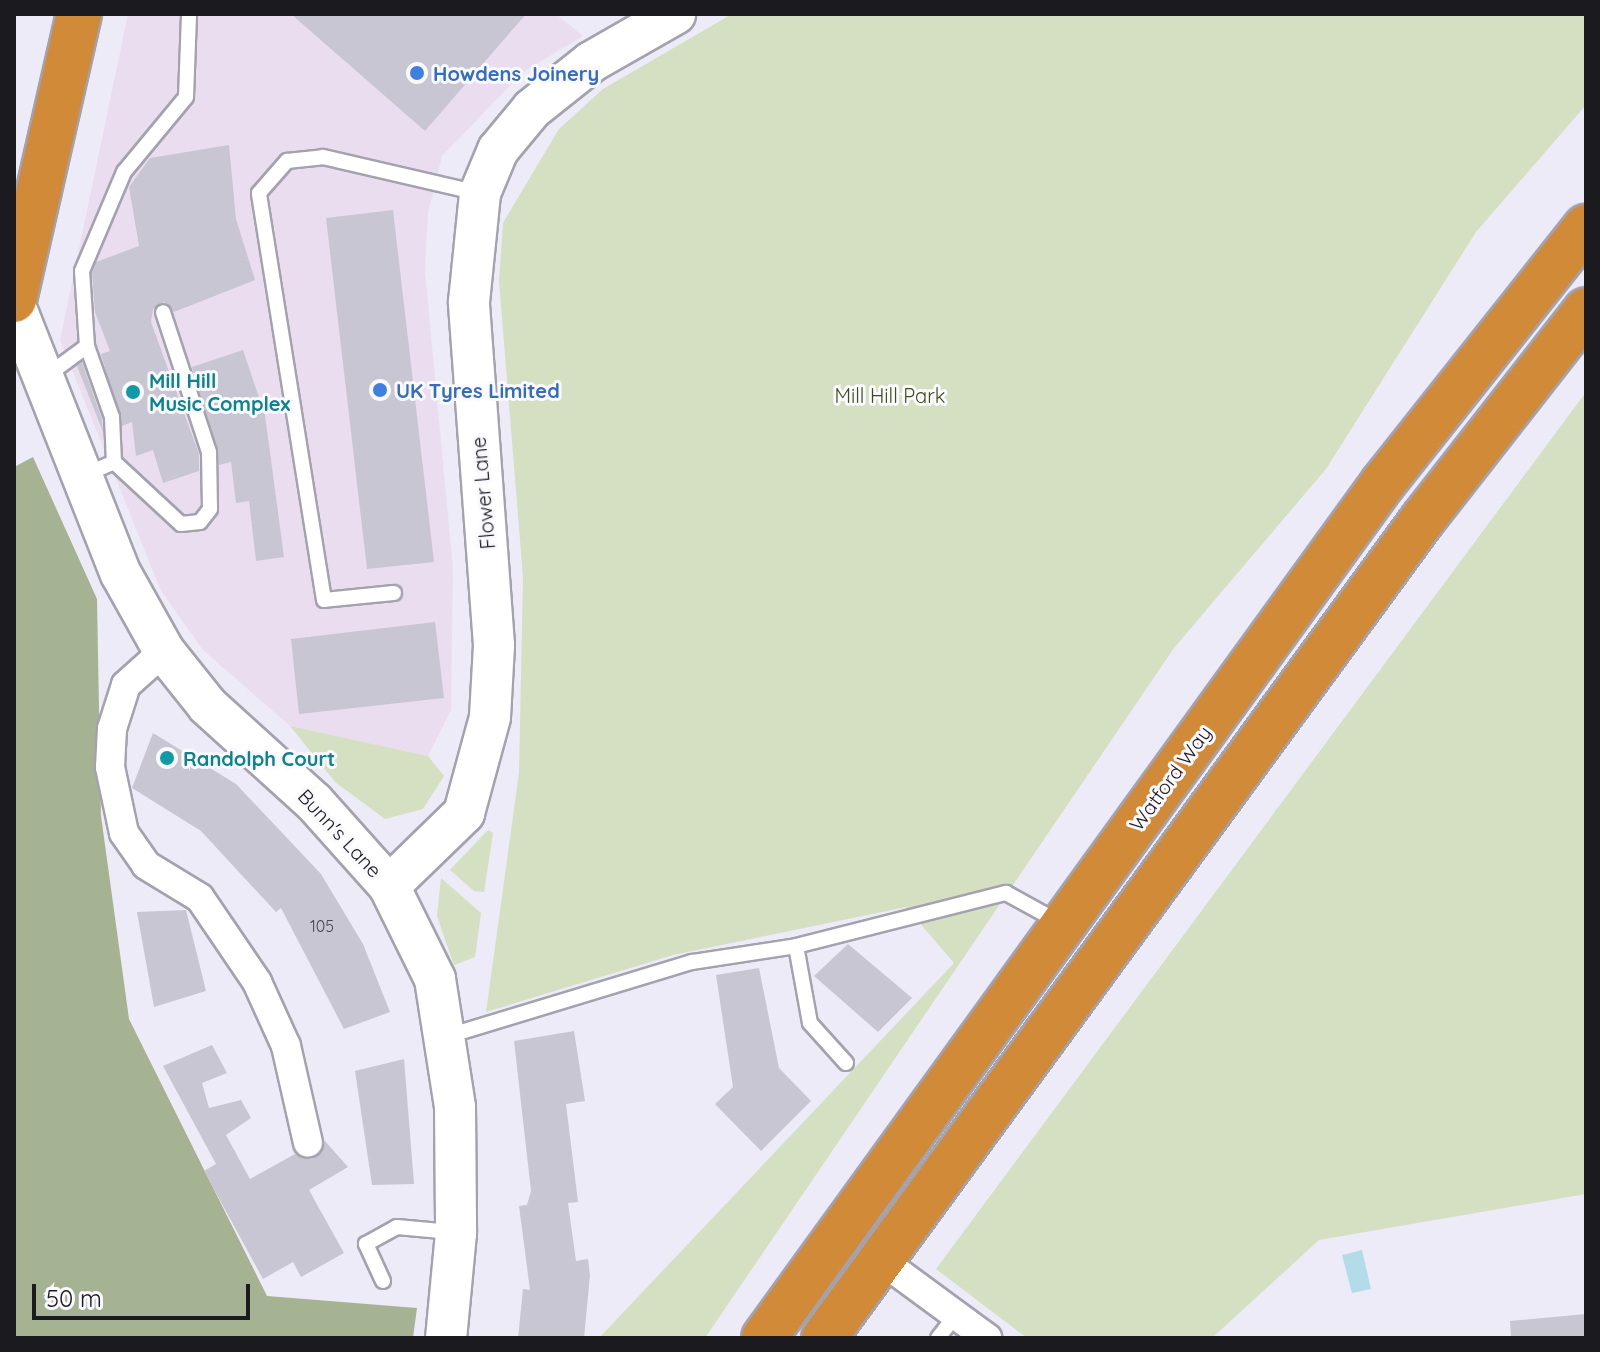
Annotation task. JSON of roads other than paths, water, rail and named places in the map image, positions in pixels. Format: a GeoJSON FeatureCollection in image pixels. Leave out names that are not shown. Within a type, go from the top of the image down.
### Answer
{"type":"FeatureCollection","features":[{"type":"Feature","properties":{"kind":"highway"},"geometry":{"type":"LineString","coordinates":[[14,301],[79,14]]}},
{"type":"Feature","properties":{"kind":"highway","name":"Watford Way"},"geometry":{"type":"LineString","coordinates":[[764,1338],[1383,483],[1586,227]]}},
{"type":"Feature","properties":{"kind":"highway"},"geometry":{"type":"LineString","coordinates":[[824,1338],[1414,531],[1586,310]]}},
{"type":"Feature","properties":{"kind":"street","name":"Flower Lane"},"geometry":{"type":"LineString","coordinates":[[389,886],[464,813],[490,717],[494,645],[469,302],[480,193],[498,150],[532,109],[591,62],[675,14]]}},
{"type":"Feature","properties":{"kind":"street","name":"Bunn's Lane"},"geometry":{"type":"LineString","coordinates":[[14,301],[41,380],[97,469],[164,651],[208,706],[314,802],[389,886],[435,979],[447,1036],[456,1233],[446,1338]]}},
{"type":"Feature","properties":{"kind":"street"},"geometry":{"type":"LineString","coordinates":[[164,651],[126,685],[112,729],[110,767],[124,833],[146,865],[200,898],[257,982],[286,1046],[308,1143]]}},
{"type":"Feature","properties":{"kind":"street"},"geometry":{"type":"LineString","coordinates":[[881,1260],[987,1338]]}},
{"type":"Feature","properties":{"kind":"lane"},"geometry":{"type":"LineString","coordinates":[[163,312],[209,452],[210,509],[200,522],[181,524],[97,469],[112,417],[87,346],[82,271],[124,172],[186,97],[189,14]]}},
{"type":"Feature","properties":{"kind":"lane"},"geometry":{"type":"LineString","coordinates":[[394,593],[324,600],[259,193],[287,161],[323,157],[480,193]]}},
{"type":"Feature","properties":{"kind":"lane"},"geometry":{"type":"LineString","coordinates":[[41,380],[87,346]]}},
{"type":"Feature","properties":{"kind":"lane"},"geometry":{"type":"LineString","coordinates":[[447,1036],[692,962],[796,946],[1006,893],[1063,925]]}},
{"type":"Feature","properties":{"kind":"lane"},"geometry":{"type":"LineString","coordinates":[[796,946],[810,1023],[846,1063]]}},
{"type":"Feature","properties":{"kind":"lane"},"geometry":{"type":"LineString","coordinates":[[383,1281],[366,1244],[397,1227],[456,1233]]}},
{"type":"Feature","properties":{"kind":"lane"},"geometry":{"type":"LineString","coordinates":[[938,1338],[956,1315]]}},
{"type":"Feature","properties":{"kind":"water"},"geometry":{"type":"Polygon","coordinates":[[[1362,1250],[1371,1289],[1352,1293],[1342,1255],[1362,1250]]]}},
{"type":"Feature","properties":{"kind":"place","name":"Howdens Joinery"},"geometry":{"type":"Point","coordinates":[417,73]}},
{"type":"Feature","properties":{"kind":"place","name":"UK Tyres Limited"},"geometry":{"type":"Point","coordinates":[380,390]}},
{"type":"Feature","properties":{"kind":"place","name":"Mill Hill Music Complex"},"geometry":{"type":"Point","coordinates":[133,392]}},
{"type":"Feature","properties":{"kind":"place","name":"Randolph Court"},"geometry":{"type":"Point","coordinates":[167,758]}},
{"type":"Feature","properties":{"kind":"park label","name":"Mill Hill Park"},"geometry":{"type":"Point","coordinates":[890,395]}}]}
